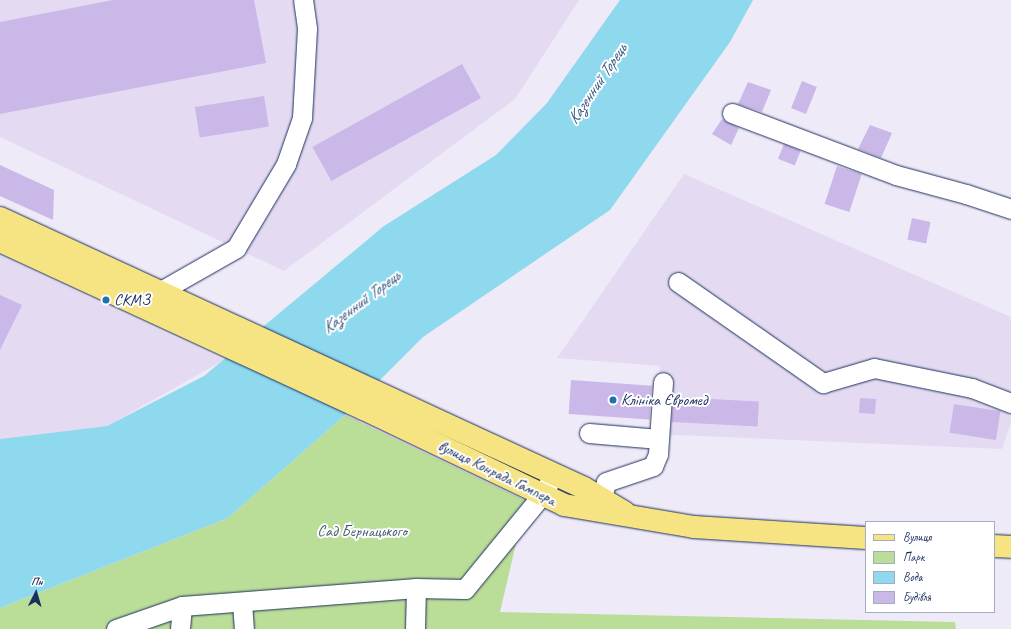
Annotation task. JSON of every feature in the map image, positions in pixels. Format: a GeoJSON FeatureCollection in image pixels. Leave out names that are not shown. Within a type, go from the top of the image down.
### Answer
{"type":"FeatureCollection","features":[{"type":"Feature","properties":{"kind":"main road"},"geometry":{"type":"LineString","coordinates":[[0,218],[155,302]]}},
{"type":"Feature","properties":{"kind":"main road"},"geometry":{"type":"LineString","coordinates":[[0,241],[155,302],[203,324]]}},
{"type":"Feature","properties":{"kind":"main road","name":"вулиця Конрада Гампера"},"geometry":{"type":"LineString","coordinates":[[203,324],[395,400],[554,474],[636,518]]}},
{"type":"Feature","properties":{"kind":"main road","name":"вулиця Конрада Гампера"},"geometry":{"type":"LineString","coordinates":[[203,324],[364,409],[564,505],[694,527],[865,538]]}},
{"type":"Feature","properties":{"kind":"main road"},"geometry":{"type":"LineString","coordinates":[[995,546],[1011,547]]}},
{"type":"Feature","properties":{"kind":"street"},"geometry":{"type":"LineString","coordinates":[[155,302],[236,248],[286,164],[302,118],[307,28],[303,0]]}},
{"type":"Feature","properties":{"kind":"street"},"geometry":{"type":"LineString","coordinates":[[732,113],[896,175],[966,194],[1011,209]]}},
{"type":"Feature","properties":{"kind":"street"},"geometry":{"type":"LineString","coordinates":[[678,282],[823,383],[874,368],[972,388],[1011,403]]}},
{"type":"Feature","properties":{"kind":"street"},"geometry":{"type":"LineString","coordinates":[[602,499],[606,482],[653,466],[659,439],[663,382]]}},
{"type":"Feature","properties":{"kind":"street"},"geometry":{"type":"LineString","coordinates":[[589,433],[659,439]]}},
{"type":"Feature","properties":{"kind":"street"},"geometry":{"type":"LineString","coordinates":[[116,629],[182,606],[416,588],[465,589],[542,495],[554,474]]}},
{"type":"Feature","properties":{"kind":"street"},"geometry":{"type":"LineString","coordinates":[[415,629],[416,588]]}},
{"type":"Feature","properties":{"kind":"street"},"geometry":{"type":"LineString","coordinates":[[242,602],[244,629]]}},
{"type":"Feature","properties":{"kind":"street"},"geometry":{"type":"LineString","coordinates":[[180,629],[182,606]]}},
{"type":"Feature","properties":{"kind":"shaded area"},"geometry":{"type":"Polygon","coordinates":[[[0,0],[579,0],[515,99],[284,271],[0,137],[0,0]]]}},
{"type":"Feature","properties":{"kind":"shaded area"},"geometry":{"type":"Polygon","coordinates":[[[684,174],[1011,317],[1011,423],[1002,449],[655,434],[660,366],[557,358],[684,174]]]}},
{"type":"Feature","properties":{"kind":"shaded area"},"geometry":{"type":"Polygon","coordinates":[[[0,256],[224,360],[107,426],[0,439],[0,256]]]}},
{"type":"Feature","properties":{"kind":"green space","name":"Сад Бернацького"},"geometry":{"type":"Polygon","coordinates":[[[345,415],[526,501],[500,612],[955,622],[956,629],[0,629],[0,608],[228,518],[345,415]]]}},
{"type":"Feature","properties":{"kind":"water","name":"Казенний Торець"},"geometry":{"type":"Polygon","coordinates":[[[620,0],[753,0],[730,42],[610,210],[423,337],[345,415],[228,518],[0,608],[0,439],[107,426],[204,376],[384,226],[496,155],[547,103],[620,0]]]}},
{"type":"Feature","properties":{"kind":"building"},"geometry":{"type":"Polygon","coordinates":[[[113,0],[254,0],[266,63],[0,114],[0,22],[113,0]]]}},
{"type":"Feature","properties":{"kind":"building"},"geometry":{"type":"Polygon","coordinates":[[[462,64],[481,98],[331,181],[312,147],[462,64]]]}},
{"type":"Feature","properties":{"kind":"building"},"geometry":{"type":"Polygon","coordinates":[[[802,81],[817,87],[806,114],[791,108],[802,81]]]}},
{"type":"Feature","properties":{"kind":"building"},"geometry":{"type":"Polygon","coordinates":[[[748,82],[771,90],[762,112],[738,104],[748,82]]]}},
{"type":"Feature","properties":{"kind":"building"},"geometry":{"type":"Polygon","coordinates":[[[264,96],[269,127],[200,138],[195,107],[264,96]]]}},
{"type":"Feature","properties":{"kind":"building"},"geometry":{"type":"Polygon","coordinates":[[[722,119],[739,128],[731,145],[712,134],[722,119]]]}},
{"type":"Feature","properties":{"kind":"building"},"geometry":{"type":"Polygon","coordinates":[[[870,125],[892,133],[881,158],[858,149],[870,125]]]}},
{"type":"Feature","properties":{"kind":"building"},"geometry":{"type":"Polygon","coordinates":[[[784,144],[801,151],[795,166],[778,159],[784,144]]]}},
{"type":"Feature","properties":{"kind":"building"},"geometry":{"type":"Polygon","coordinates":[[[0,165],[54,190],[53,220],[0,196],[0,165]]]}},
{"type":"Feature","properties":{"kind":"building"},"geometry":{"type":"Polygon","coordinates":[[[837,166],[862,174],[849,212],[825,204],[837,166]]]}},
{"type":"Feature","properties":{"kind":"building"},"geometry":{"type":"Polygon","coordinates":[[[912,218],[931,222],[926,243],[907,240],[912,218]]]}},
{"type":"Feature","properties":{"kind":"building"},"geometry":{"type":"Polygon","coordinates":[[[0,295],[22,305],[0,350],[0,295]]]}},
{"type":"Feature","properties":{"kind":"building","name":"Клініка Євромед"},"geometry":{"type":"Polygon","coordinates":[[[571,380],[652,386],[649,420],[569,414],[571,380]]]}},
{"type":"Feature","properties":{"kind":"building"},"geometry":{"type":"Polygon","coordinates":[[[673,397],[759,402],[758,426],[672,422],[673,397]]]}},
{"type":"Feature","properties":{"kind":"building"},"geometry":{"type":"Polygon","coordinates":[[[860,398],[876,399],[875,414],[859,413],[860,398]]]}},
{"type":"Feature","properties":{"kind":"building"},"geometry":{"type":"Polygon","coordinates":[[[954,404],[1000,411],[996,440],[949,433],[954,404]]]}},
{"type":"Feature","properties":{"kind":"place","name":"СКМЗ"},"geometry":{"type":"Point","coordinates":[106,300]}},
{"type":"Feature","properties":{"kind":"place","name":"Клініка Євромед"},"geometry":{"type":"Point","coordinates":[613,400]}}]}
